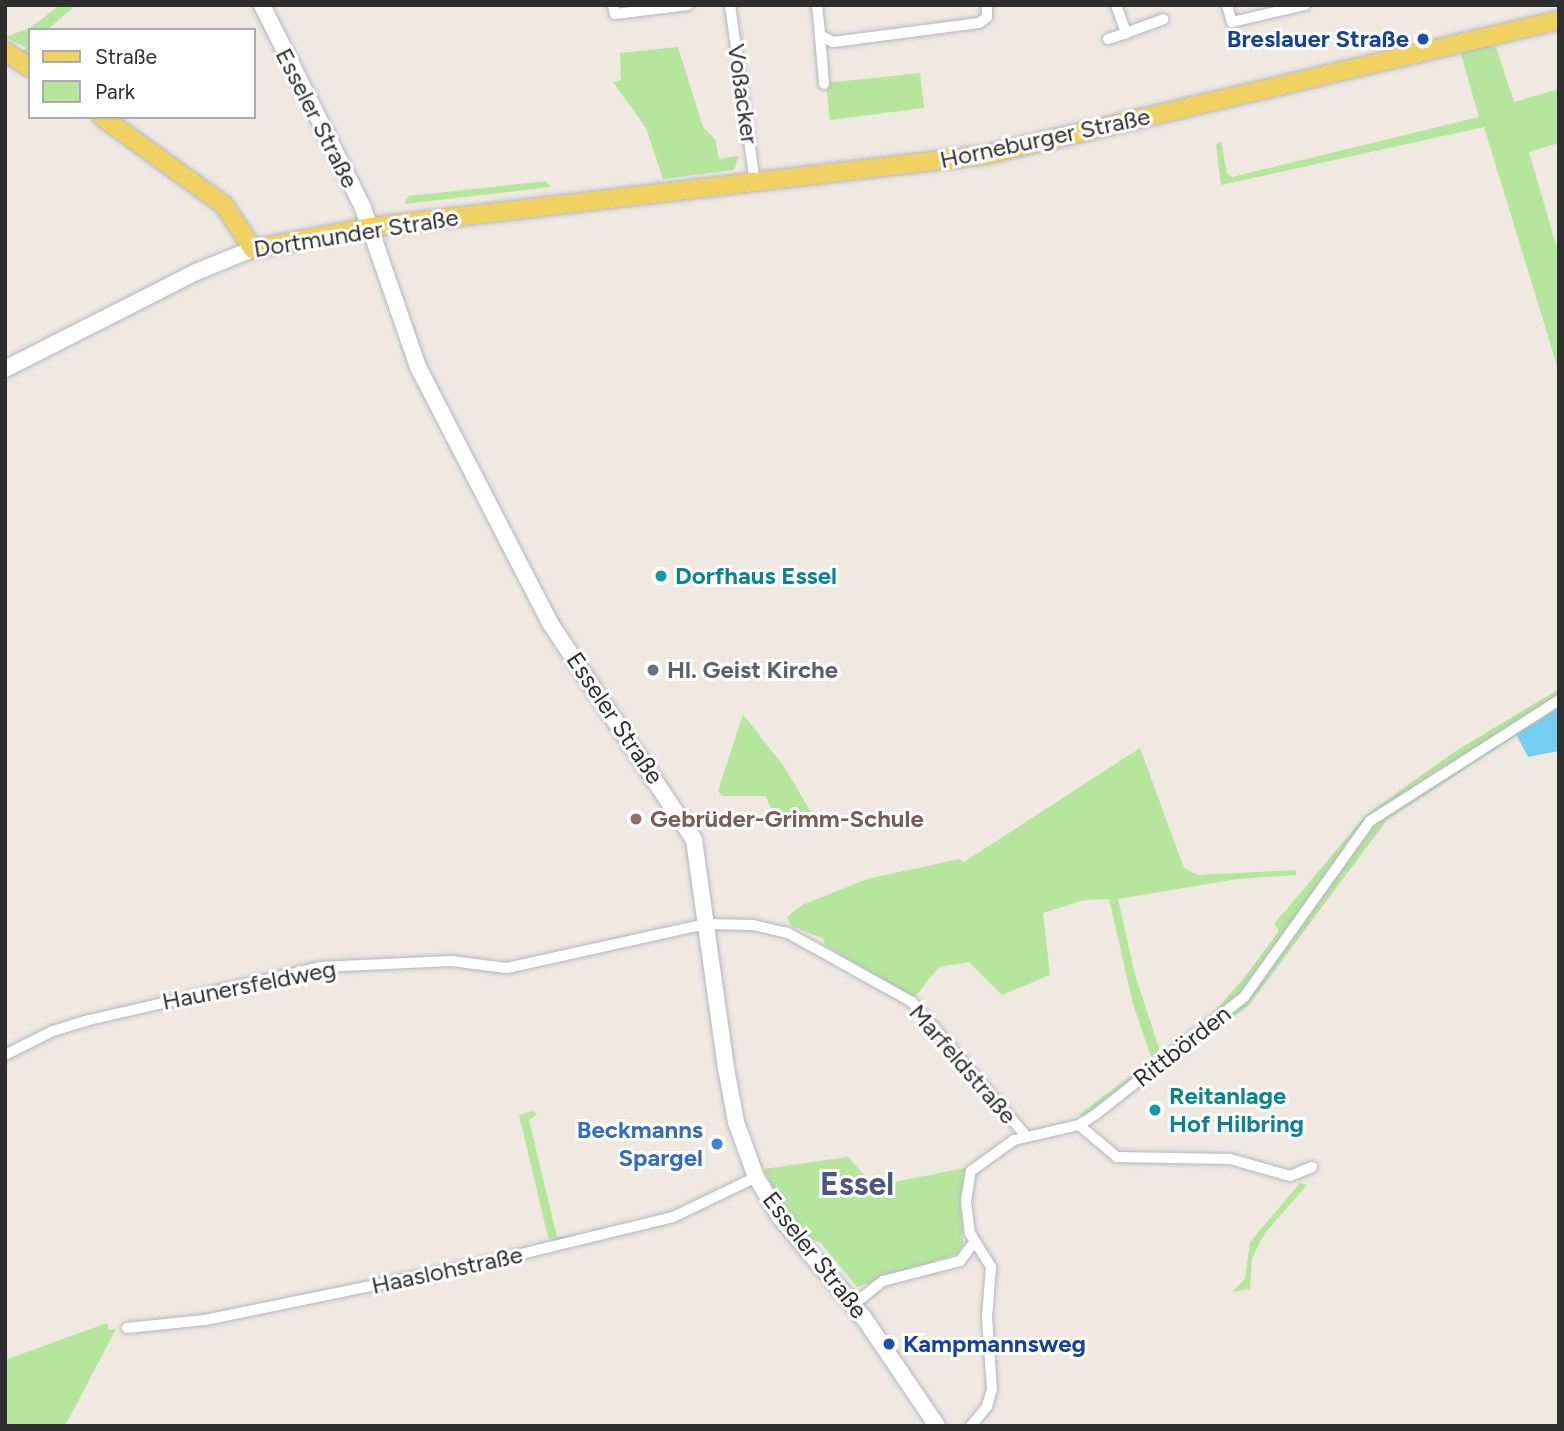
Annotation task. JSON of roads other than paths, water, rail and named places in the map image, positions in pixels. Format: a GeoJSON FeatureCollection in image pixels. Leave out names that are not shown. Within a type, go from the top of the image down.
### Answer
{"type":"FeatureCollection","features":[{"type":"Feature","properties":{"kind":"main road","name":"Esseler Straße"},"geometry":{"type":"LineString","coordinates":[[262,5],[370,227],[388,291],[418,367],[550,623],[692,835],[733,1108],[756,1177],[780,1217],[853,1305],[937,1426]]}},
{"type":"Feature","properties":{"kind":"main road","name":"Horneburger Straße"},"geometry":{"type":"LineString","coordinates":[[524,208],[985,155],[1559,20]]}},
{"type":"Feature","properties":{"kind":"main road"},"geometry":{"type":"LineString","coordinates":[[5,51],[28,67]]}},
{"type":"Feature","properties":{"kind":"main road"},"geometry":{"type":"LineString","coordinates":[[105,119],[224,205],[253,248]]}},
{"type":"Feature","properties":{"kind":"main road","name":"Dortmunder Straße"},"geometry":{"type":"LineString","coordinates":[[5,369],[196,272],[253,248],[370,227],[524,208]]}},
{"type":"Feature","properties":{"kind":"street"},"geometry":{"type":"LineString","coordinates":[[613,5],[615,14],[688,5]]}},
{"type":"Feature","properties":{"kind":"street","name":"Voßacker"},"geometry":{"type":"LineString","coordinates":[[730,5],[755,183]]}},
{"type":"Feature","properties":{"kind":"street"},"geometry":{"type":"LineString","coordinates":[[817,5],[824,84]]}},
{"type":"Feature","properties":{"kind":"street"},"geometry":{"type":"LineString","coordinates":[[820,35],[833,42],[979,23],[986,17],[988,5]]}},
{"type":"Feature","properties":{"kind":"street"},"geometry":{"type":"LineString","coordinates":[[1116,5],[1126,33]]}},
{"type":"Feature","properties":{"kind":"street"},"geometry":{"type":"LineString","coordinates":[[1227,5],[1232,22],[1306,5]]}},
{"type":"Feature","properties":{"kind":"street"},"geometry":{"type":"LineString","coordinates":[[1108,39],[1164,19]]}},
{"type":"Feature","properties":{"kind":"street","name":"Rittbörden"},"geometry":{"type":"LineString","coordinates":[[971,1426],[987,1406],[992,1390],[987,1317],[991,1267],[972,1245],[966,1201],[971,1171],[1025,1135],[1079,1125],[1244,997],[1370,821],[1559,700]]}},
{"type":"Feature","properties":{"kind":"street","name":"Haunersfeldweg"},"geometry":{"type":"LineString","coordinates":[[5,1055],[53,1031],[89,1020],[320,968],[451,961],[507,968],[706,924]]}},
{"type":"Feature","properties":{"kind":"street","name":"Marfeldstraße"},"geometry":{"type":"LineString","coordinates":[[706,924],[753,925],[788,933],[912,1002],[1025,1135]]}},
{"type":"Feature","properties":{"kind":"street"},"geometry":{"type":"LineString","coordinates":[[1079,1125],[1117,1157],[1230,1159],[1290,1176],[1312,1167]]}},
{"type":"Feature","properties":{"kind":"street","name":"Haaslohstraße"},"geometry":{"type":"LineString","coordinates":[[127,1328],[205,1321],[501,1259],[673,1217],[756,1177]]}},
{"type":"Feature","properties":{"kind":"street"},"geometry":{"type":"LineString","coordinates":[[853,1305],[883,1281],[960,1261],[972,1245]]}},
{"type":"Feature","properties":{"kind":"water"},"geometry":{"type":"Polygon","coordinates":[[[1559,708],[1559,751],[1528,757],[1516,734],[1559,708]]]}},
{"type":"Feature","properties":{"kind":"place","name":"Breslauer Straße"},"geometry":{"type":"Point","coordinates":[1423,39]}},
{"type":"Feature","properties":{"kind":"place","name":"Dorfhaus Essel"},"geometry":{"type":"Point","coordinates":[661,576]}},
{"type":"Feature","properties":{"kind":"place","name":"Hl. Geist Kirche"},"geometry":{"type":"Point","coordinates":[653,670]}},
{"type":"Feature","properties":{"kind":"place","name":"Gebrüder-Grimm-Schule"},"geometry":{"type":"Point","coordinates":[636,819]}},
{"type":"Feature","properties":{"kind":"place","name":"Reitanlage Hof Hilbring"},"geometry":{"type":"Point","coordinates":[1155,1110]}},
{"type":"Feature","properties":{"kind":"place","name":"Beckmanns Spargel"},"geometry":{"type":"Point","coordinates":[717,1144]}},
{"type":"Feature","properties":{"kind":"place","name":"Kampmannsweg"},"geometry":{"type":"Point","coordinates":[889,1344]}},
{"type":"Feature","properties":{"kind":"district","name":"Essel"},"geometry":{"type":"Point","coordinates":[857,1184]}}]}
